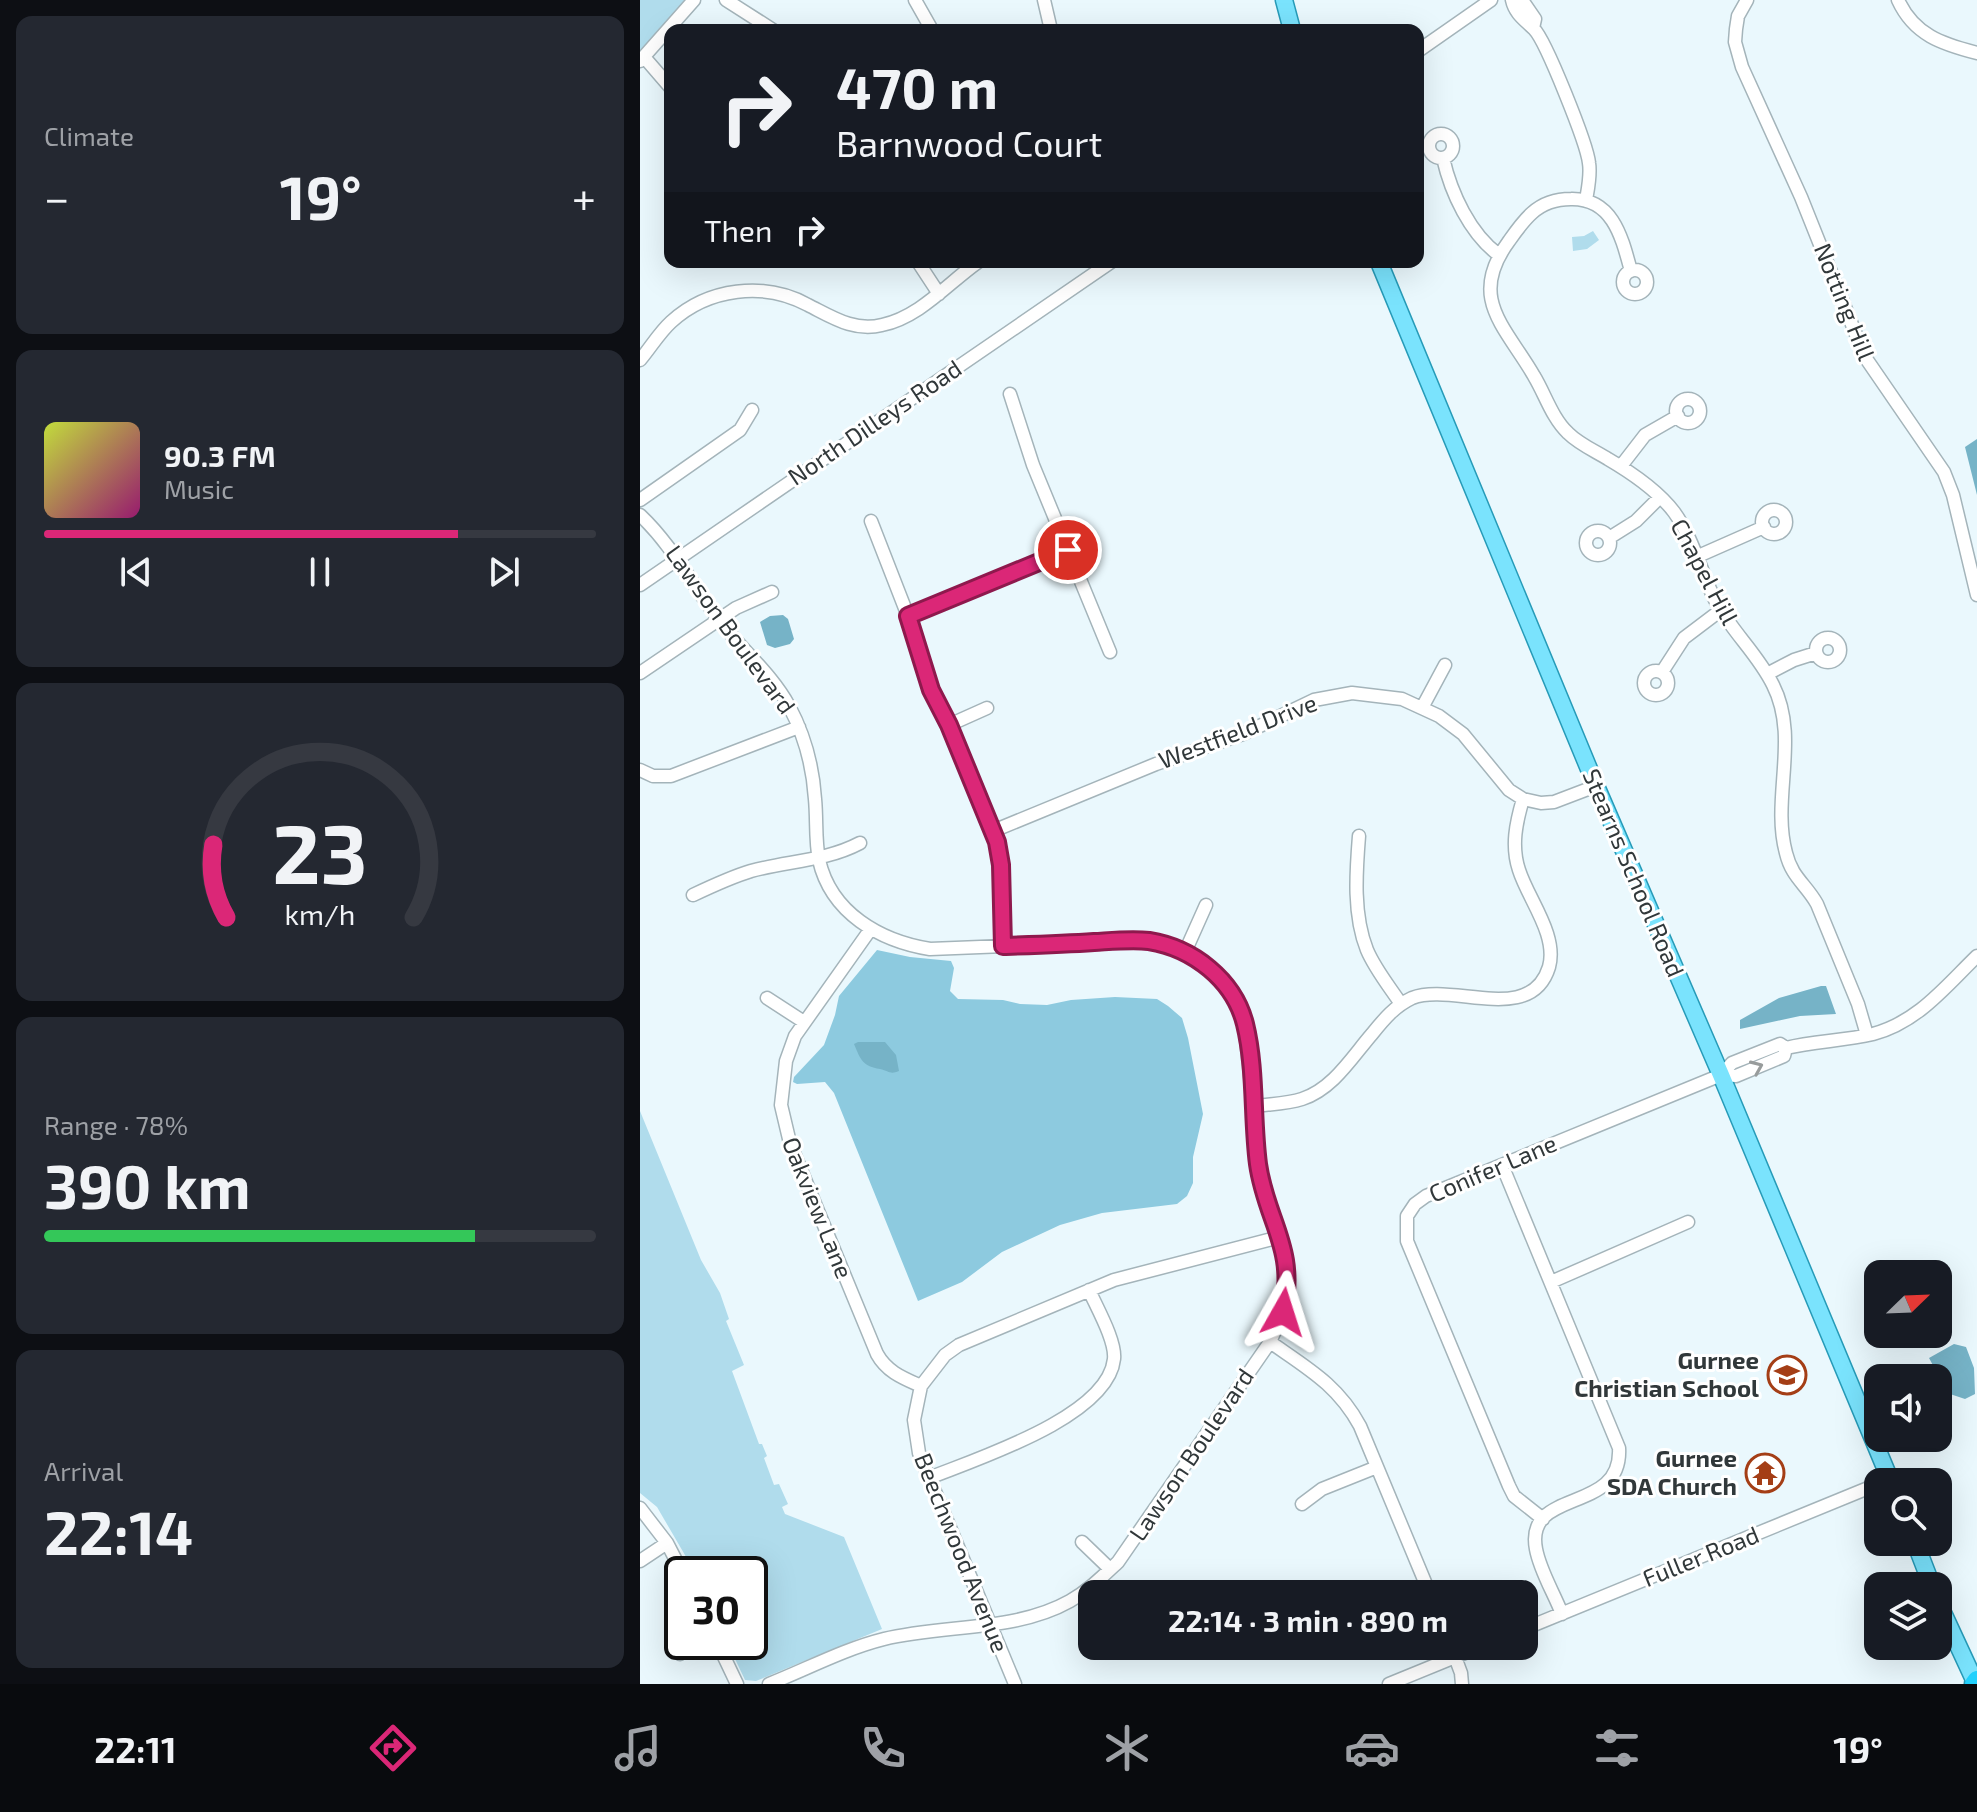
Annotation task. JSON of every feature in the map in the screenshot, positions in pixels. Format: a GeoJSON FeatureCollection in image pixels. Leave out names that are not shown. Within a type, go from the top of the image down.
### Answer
{"type":"FeatureCollection","features":[{"type":"Feature","properties":{"kind":"main road"},"geometry":{"type":"LineString","coordinates":[[1284,0],[1290,24]]}},
{"type":"Feature","properties":{"kind":"main road","name":"Stearns School Road"},"geometry":{"type":"LineString","coordinates":[[1381,268],[1596,786],[1721,1075],[1879,1468]]}},
{"type":"Feature","properties":{"kind":"main road"},"geometry":{"type":"LineString","coordinates":[[1952,1633],[1975,1683]]}},
{"type":"Feature","properties":{"kind":"street"},"geometry":{"type":"LineString","coordinates":[[673,24],[694,0]]}},
{"type":"Feature","properties":{"kind":"street"},"geometry":{"type":"LineString","coordinates":[[726,0],[764,24]]}},
{"type":"Feature","properties":{"kind":"street"},"geometry":{"type":"LineString","coordinates":[[915,0],[929,24]]}},
{"type":"Feature","properties":{"kind":"street"},"geometry":{"type":"LineString","coordinates":[[1044,0],[1050,24]]}},
{"type":"Feature","properties":{"kind":"street"},"geometry":{"type":"LineString","coordinates":[[1424,47],[1491,0]]}},
{"type":"Feature","properties":{"kind":"street"},"geometry":{"type":"LineString","coordinates":[[1512,0],[1548,55],[1584,141],[1590,166],[1586,200],[1602,209],[1615,223],[1631,271]]}},
{"type":"Feature","properties":{"kind":"street"},"geometry":{"type":"LineString","coordinates":[[1522,0],[1535,19],[1533,28]]}},
{"type":"Feature","properties":{"kind":"street","name":"Notting Hill"},"geometry":{"type":"LineString","coordinates":[[1747,0],[1738,16],[1735,42],[1742,67],[1801,197],[1858,344],[1874,373],[1938,460],[1948,482],[1977,595]]}},
{"type":"Feature","properties":{"kind":"street"},"geometry":{"type":"LineString","coordinates":[[1898,0],[1912,23],[1924,34],[1938,42],[1977,53]]}},
{"type":"Feature","properties":{"kind":"street"},"geometry":{"type":"LineString","coordinates":[[664,34],[642,59],[664,81]]}},
{"type":"Feature","properties":{"kind":"street"},"geometry":{"type":"LineString","coordinates":[[1443,158],[1471,227],[1499,255]]}},
{"type":"Feature","properties":{"kind":"street","name":"Chapel Hill"},"geometry":{"type":"LineString","coordinates":[[1586,200],[1561,200],[1540,207],[1528,217],[1499,255],[1490,290],[1499,321],[1565,430],[1577,441],[1621,466],[1660,497],[1679,520],[1721,610],[1767,674],[1784,718],[1782,819],[1786,854],[1798,881],[1817,904],[1858,1004],[1867,1035]]}},
{"type":"Feature","properties":{"kind":"street"},"geometry":{"type":"LineString","coordinates":[[922,268],[939,294]]}},
{"type":"Feature","properties":{"kind":"street"},"geometry":{"type":"LineString","coordinates":[[640,360],[663,330],[687,310],[735,291],[789,296],[837,321],[862,327],[885,325],[904,317],[939,294],[971,268]]}},
{"type":"Feature","properties":{"kind":"street","name":"North Dilleys Road"},"geometry":{"type":"LineString","coordinates":[[640,585],[1102,268]]}},
{"type":"Feature","properties":{"kind":"street"},"geometry":{"type":"LineString","coordinates":[[1010,394],[1033,465],[1110,652]]}},
{"type":"Feature","properties":{"kind":"street"},"geometry":{"type":"LineString","coordinates":[[640,500],[740,430],[752,410]]}},
{"type":"Feature","properties":{"kind":"street"},"geometry":{"type":"LineString","coordinates":[[1621,466],[1645,435],[1678,416]]}},
{"type":"Feature","properties":{"kind":"street"},"geometry":{"type":"LineString","coordinates":[[1609,538],[1636,521],[1660,497]]}},
{"type":"Feature","properties":{"kind":"street","name":"Lawson Boulevard"},"geometry":{"type":"LineString","coordinates":[[640,515],[659,533],[719,618],[777,687],[799,727],[811,767],[819,859],[826,880],[838,900],[870,930],[897,943],[930,949],[1134,941],[1159,943],[1185,952],[1217,974],[1236,1000],[1248,1035],[1262,1185],[1288,1270],[1283,1312],[1270,1342],[1143,1526],[1110,1569],[1082,1594],[1056,1608],[991,1625],[886,1639],[853,1649],[769,1684]]}},
{"type":"Feature","properties":{"kind":"street"},"geometry":{"type":"LineString","coordinates":[[871,521],[908,616],[931,690],[993,831],[1001,865],[1003,946]]}},
{"type":"Feature","properties":{"kind":"street"},"geometry":{"type":"LineString","coordinates":[[1696,557],[1764,527]]}},
{"type":"Feature","properties":{"kind":"street"},"geometry":{"type":"LineString","coordinates":[[1962,531],[1977,528]]}},
{"type":"Feature","properties":{"kind":"street"},"geometry":{"type":"LineString","coordinates":[[908,616],[1068,550]]}},
{"type":"Feature","properties":{"kind":"street"},"geometry":{"type":"LineString","coordinates":[[640,673],[719,618],[772,592]]}},
{"type":"Feature","properties":{"kind":"street"},"geometry":{"type":"LineString","coordinates":[[1662,672],[1684,638],[1721,610]]}},
{"type":"Feature","properties":{"kind":"street"},"geometry":{"type":"LineString","coordinates":[[1767,674],[1816,653]]}},
{"type":"Feature","properties":{"kind":"street"},"geometry":{"type":"LineString","coordinates":[[1423,706],[1445,665]]}},
{"type":"Feature","properties":{"kind":"street","name":"Westfield Drive"},"geometry":{"type":"LineString","coordinates":[[993,831],[1156,764],[1243,734],[1314,700],[1352,693],[1402,699],[1423,706],[1463,734],[1509,790],[1523,799]]}},
{"type":"Feature","properties":{"kind":"street"},"geometry":{"type":"LineString","coordinates":[[949,725],[987,708]]}},
{"type":"Feature","properties":{"kind":"street"},"geometry":{"type":"LineString","coordinates":[[640,770],[653,776],[671,776],[799,727]]}},
{"type":"Feature","properties":{"kind":"street"},"geometry":{"type":"LineString","coordinates":[[1254,1106],[1303,1099],[1325,1087],[1385,1017],[1401,1004],[1431,994],[1507,999],[1518,998],[1532,990],[1545,976],[1550,948],[1519,870],[1515,851],[1516,824],[1523,799],[1554,802],[1596,786]]}},
{"type":"Feature","properties":{"kind":"street"},"geometry":{"type":"LineString","coordinates":[[1359,836],[1358,908],[1361,931],[1368,952],[1401,1004]]}},
{"type":"Feature","properties":{"kind":"street"},"geometry":{"type":"LineString","coordinates":[[693,895],[753,871],[819,859],[860,843]]}},
{"type":"Feature","properties":{"kind":"street"},"geometry":{"type":"LineString","coordinates":[[1185,952],[1206,905]]}},
{"type":"Feature","properties":{"kind":"street","name":"Oakview Lane"},"geometry":{"type":"LineString","coordinates":[[870,930],[795,1036],[782,1078],[781,1105],[790,1143],[877,1354],[895,1374],[921,1386]]}},
{"type":"Feature","properties":{"kind":"street"},"geometry":{"type":"LineString","coordinates":[[1721,1075],[1732,1063],[1780,1044],[1786,1048],[1867,1035],[1898,1025],[1923,1009],[1977,956]]}},
{"type":"Feature","properties":{"kind":"street"},"geometry":{"type":"LineString","coordinates":[[767,998],[804,1022]]}},
{"type":"Feature","properties":{"kind":"street","name":"Conifer Lane"},"geometry":{"type":"LineString","coordinates":[[1543,1519],[1514,1496],[1509,1486],[1405,1232],[1407,1216],[1420,1199],[1721,1075]]}},
{"type":"Feature","properties":{"kind":"street"},"geometry":{"type":"LineString","coordinates":[[1502,1165],[1619,1448],[1616,1473],[1604,1486],[1559,1506],[1543,1519],[1535,1539],[1536,1551],[1562,1614]]}},
{"type":"Feature","properties":{"kind":"street"},"geometry":{"type":"LineString","coordinates":[[1551,1282],[1688,1222]]}},
{"type":"Feature","properties":{"kind":"street"},"geometry":{"type":"LineString","coordinates":[[921,1386],[931,1370],[959,1345],[1089,1290],[1127,1276],[1280,1237]]}},
{"type":"Feature","properties":{"kind":"street"},"geometry":{"type":"LineString","coordinates":[[929,1478],[1050,1427],[1072,1413],[1101,1385],[1111,1370],[1114,1355],[1089,1290]]}},
{"type":"Feature","properties":{"kind":"street"},"geometry":{"type":"LineString","coordinates":[[1270,1342],[1331,1385],[1348,1404],[1424,1580]]}},
{"type":"Feature","properties":{"kind":"street","name":"Beechwood Avenue"},"geometry":{"type":"LineString","coordinates":[[921,1386],[914,1420],[919,1453],[1015,1684]]}},
{"type":"Feature","properties":{"kind":"street"},"geometry":{"type":"LineString","coordinates":[[1302,1504],[1322,1489],[1377,1467]]}},
{"type":"Feature","properties":{"kind":"street","name":"Fuller Road"},"geometry":{"type":"LineString","coordinates":[[1538,1623],[1864,1491]]}},
{"type":"Feature","properties":{"kind":"street"},"geometry":{"type":"LineString","coordinates":[[640,1508],[674,1556]]}},
{"type":"Feature","properties":{"kind":"street"},"geometry":{"type":"LineString","coordinates":[[1082,1542],[1110,1569]]}},
{"type":"Feature","properties":{"kind":"street"},"geometry":{"type":"LineString","coordinates":[[640,1561],[667,1543]]}},
{"type":"Feature","properties":{"kind":"street"},"geometry":{"type":"LineString","coordinates":[[726,1660],[737,1684]]}},
{"type":"Feature","properties":{"kind":"street"},"geometry":{"type":"LineString","coordinates":[[1389,1684],[1436,1660]]}},
{"type":"Feature","properties":{"kind":"street"},"geometry":{"type":"LineString","coordinates":[[1456,1660],[1462,1684]]}},
{"type":"Feature","properties":{"kind":"street"},"geometry":{"type":"LineString","coordinates":[[804,1670],[809,1683]]}},
{"type":"Feature","properties":{"kind":"shaded area"},"geometry":{"type":"Polygon","coordinates":[[[640,0],[686,0],[664,24],[640,52],[640,0]]]}},
{"type":"Feature","properties":{"kind":"shaded area"},"geometry":{"type":"Polygon","coordinates":[[[1593,231],[1599,240],[1587,249],[1573,251],[1572,237],[1593,231]]]}},
{"type":"Feature","properties":{"kind":"shaded area"},"geometry":{"type":"Polygon","coordinates":[[[1977,439],[1977,495],[1965,447],[1977,439]]]}},
{"type":"Feature","properties":{"kind":"shaded area"},"geometry":{"type":"Polygon","coordinates":[[[783,615],[788,619],[794,639],[790,644],[775,648],[767,645],[760,622],[770,616],[783,615]]]}},
{"type":"Feature","properties":{"kind":"shaded area"},"geometry":{"type":"Polygon","coordinates":[[[877,950],[951,961],[954,968],[950,991],[958,999],[1047,1005],[1115,997],[1157,999],[1168,1006],[1182,1018],[1203,1114],[1193,1157],[1193,1183],[1187,1196],[1177,1204],[1102,1213],[1060,1225],[1002,1252],[962,1282],[918,1301],[834,1093],[825,1082],[793,1082],[794,1077],[824,1045],[839,996],[877,950]]]}},
{"type":"Feature","properties":{"kind":"shaded area"},"geometry":{"type":"Polygon","coordinates":[[[1826,986],[1836,1014],[1800,1016],[1740,1029],[1740,1020],[1779,998],[1826,986]]]}},
{"type":"Feature","properties":{"kind":"shaded area"},"geometry":{"type":"Polygon","coordinates":[[[885,1042],[896,1055],[899,1071],[891,1073],[866,1064],[854,1044],[885,1042]]]}},
{"type":"Feature","properties":{"kind":"shaded area"},"geometry":{"type":"Polygon","coordinates":[[[640,1111],[701,1260],[720,1293],[729,1319],[726,1321],[744,1365],[732,1371],[759,1444],[762,1444],[767,1456],[764,1458],[774,1485],[779,1484],[788,1504],[782,1507],[785,1514],[844,1537],[882,1629],[756,1681],[745,1680],[736,1660],[768,1660],[768,1556],[686,1556],[657,1507],[640,1493],[640,1111]]]}},
{"type":"Feature","properties":{"kind":"shaded area"},"geometry":{"type":"Polygon","coordinates":[[[1952,1345],[1966,1347],[1974,1368],[1975,1394],[1965,1399],[1952,1395],[1952,1364],[1932,1364],[1929,1358],[1952,1348],[1952,1345]]]}},
{"type":"Feature","properties":{"kind":"place","name":"Gurnee Christian School"},"geometry":{"type":"Point","coordinates":[1787,1375]}},
{"type":"Feature","properties":{"kind":"place","name":"Gurnee SDA Church"},"geometry":{"type":"Point","coordinates":[1765,1473]}},
{"type":"Feature","properties":{"kind":"route"},"geometry":{"type":"LineString","coordinates":[[1068,550],[908,616],[931,690],[949,725],[997,842],[1001,865],[1003,946],[1147,941],[1170,946],[1202,962],[1217,974],[1236,1000],[1248,1035],[1258,1165],[1288,1270],[1283,1312]]}}]}
